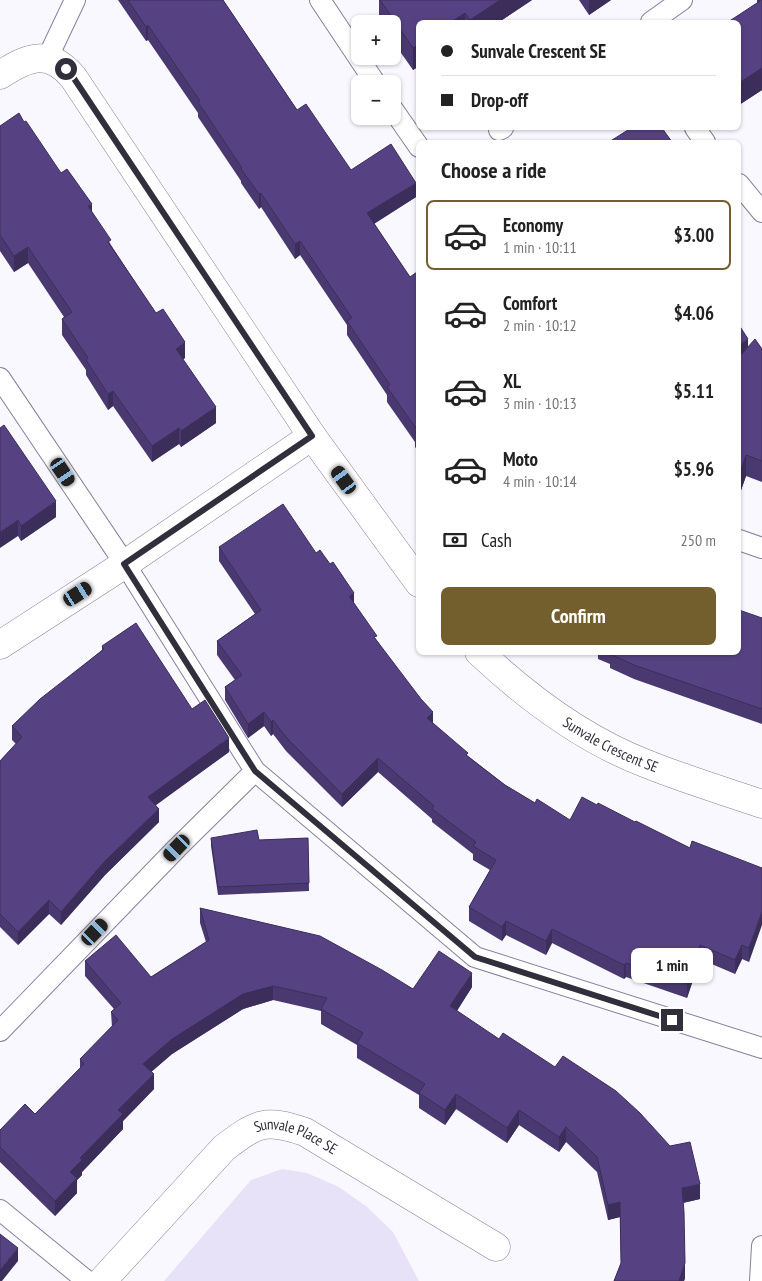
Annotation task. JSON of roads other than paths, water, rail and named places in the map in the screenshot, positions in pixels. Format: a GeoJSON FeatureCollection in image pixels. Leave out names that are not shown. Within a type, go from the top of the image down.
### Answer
{"type":"FeatureCollection","features":[{"type":"Feature","properties":{"kind":"street"},"geometry":{"type":"LineString","coordinates":[[0,75],[26,60],[37,58],[58,62],[73,77],[312,436],[416,579]]}},
{"type":"Feature","properties":{"kind":"street"},"geometry":{"type":"LineString","coordinates":[[0,645],[124,564],[312,436]]}},
{"type":"Feature","properties":{"kind":"street","name":"Sunvale Crescent SE"},"geometry":{"type":"LineString","coordinates":[[482,655],[505,677],[541,704],[610,747],[646,764],[762,804]]}},
{"type":"Feature","properties":{"kind":"street","name":"Sunvale Place SE"},"geometry":{"type":"LineString","coordinates":[[102,1281],[224,1148],[244,1133],[263,1124],[284,1125],[305,1132],[496,1247]]}},
{"type":"Feature","properties":{"kind":"lane"},"geometry":{"type":"LineString","coordinates":[[47,59],[75,0]]}},
{"type":"Feature","properties":{"kind":"lane"},"geometry":{"type":"LineString","coordinates":[[320,0],[370,75]]}},
{"type":"Feature","properties":{"kind":"lane"},"geometry":{"type":"LineString","coordinates":[[654,20],[682,0]]}},
{"type":"Feature","properties":{"kind":"lane"},"geometry":{"type":"LineString","coordinates":[[401,121],[416,143]]}},
{"type":"Feature","properties":{"kind":"lane"},"geometry":{"type":"LineString","coordinates":[[696,130],[703,140]]}},
{"type":"Feature","properties":{"kind":"lane"},"geometry":{"type":"LineString","coordinates":[[741,186],[762,212]]}},
{"type":"Feature","properties":{"kind":"lane"},"geometry":{"type":"LineString","coordinates":[[0,378],[124,564],[255,771],[475,957],[762,1048]]}},
{"type":"Feature","properties":{"kind":"lane"},"geometry":{"type":"LineString","coordinates":[[741,541],[762,548]]}},
{"type":"Feature","properties":{"kind":"lane"},"geometry":{"type":"LineString","coordinates":[[0,1030],[177,848],[255,771]]}},
{"type":"Feature","properties":{"kind":"lane"},"geometry":{"type":"LineString","coordinates":[[0,1210],[87,1281]]}},
{"type":"Feature","properties":{"kind":"lane"},"geometry":{"type":"LineString","coordinates":[[760,1281],[762,1246]]}}]}
